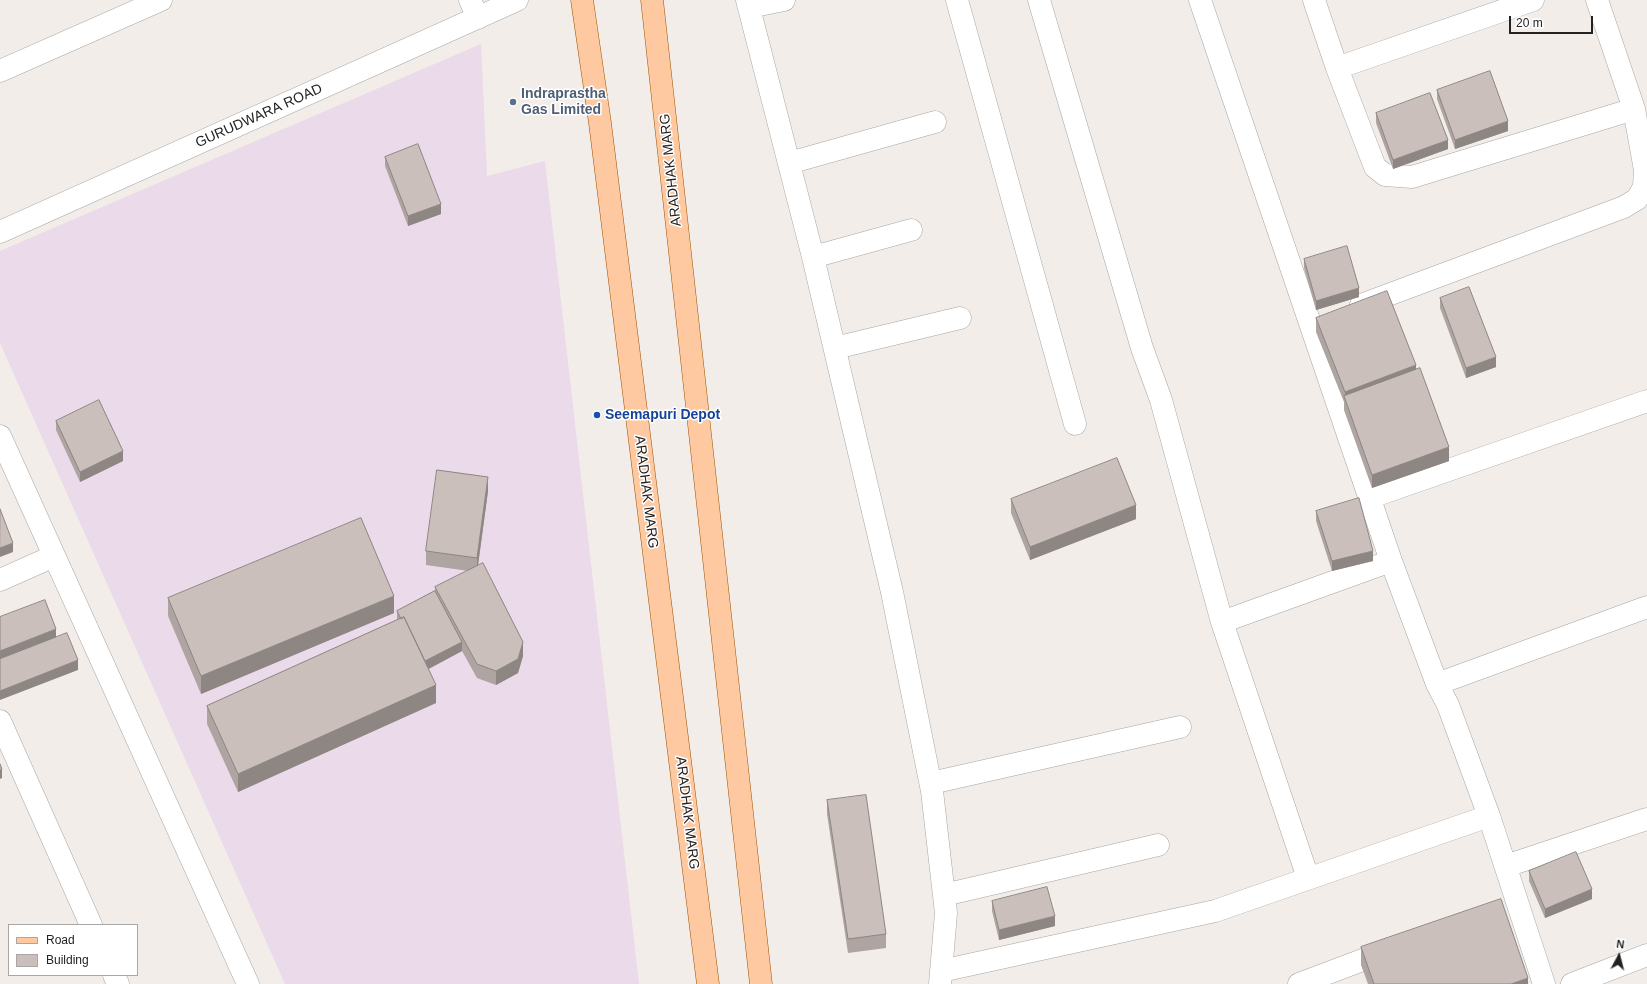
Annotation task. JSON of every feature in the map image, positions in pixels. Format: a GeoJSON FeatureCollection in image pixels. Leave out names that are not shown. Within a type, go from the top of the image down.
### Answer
{"type":"FeatureCollection","features":[{"type":"Feature","properties":{"kind":"main road","name":"ARADHAK MARG"},"geometry":{"type":"LineString","coordinates":[[582,0],[600,123],[708,984]]}},
{"type":"Feature","properties":{"kind":"main road","name":"ARADHAK MARG"},"geometry":{"type":"LineString","coordinates":[[652,0],[761,984]]}},
{"type":"Feature","properties":{"kind":"street"},"geometry":{"type":"LineString","coordinates":[[0,71],[161,0]]}},
{"type":"Feature","properties":{"kind":"street","name":"GURUDWARA ROAD"},"geometry":{"type":"LineString","coordinates":[[0,232],[474,9],[517,0]]}},
{"type":"Feature","properties":{"kind":"street"},"geometry":{"type":"LineString","coordinates":[[784,0],[748,4],[813,257],[892,592],[931,783],[946,913],[941,978],[1215,911],[1489,816]]}},
{"type":"Feature","properties":{"kind":"street"},"geometry":{"type":"LineString","coordinates":[[957,0],[1075,424]]}},
{"type":"Feature","properties":{"kind":"street"},"geometry":{"type":"LineString","coordinates":[[1039,0],[1142,348],[1161,400],[1222,622],[1308,878]]}},
{"type":"Feature","properties":{"kind":"street"},"geometry":{"type":"LineString","coordinates":[[1200,0],[1309,324],[1371,497],[1391,562],[1437,684],[1448,705],[1489,816],[1544,984]]}},
{"type":"Feature","properties":{"kind":"street"},"geometry":{"type":"LineString","coordinates":[[1314,0],[1337,68],[1375,166],[1385,175],[1412,177],[1634,109]]}},
{"type":"Feature","properties":{"kind":"street"},"geometry":{"type":"LineString","coordinates":[[1337,68],[1533,0]]}},
{"type":"Feature","properties":{"kind":"street"},"geometry":{"type":"LineString","coordinates":[[1309,324],[1624,208],[1637,199],[1644,187],[1645,170],[1634,109],[1598,0]]}},
{"type":"Feature","properties":{"kind":"street"},"geometry":{"type":"LineString","coordinates":[[789,163],[935,122]]}},
{"type":"Feature","properties":{"kind":"street"},"geometry":{"type":"LineString","coordinates":[[813,257],[911,230]]}},
{"type":"Feature","properties":{"kind":"street"},"geometry":{"type":"LineString","coordinates":[[834,348],[960,318]]}},
{"type":"Feature","properties":{"kind":"street"},"geometry":{"type":"LineString","coordinates":[[1371,497],[1647,401]]}},
{"type":"Feature","properties":{"kind":"street"},"geometry":{"type":"LineString","coordinates":[[0,436],[248,984]]}},
{"type":"Feature","properties":{"kind":"street"},"geometry":{"type":"LineString","coordinates":[[0,580],[54,556]]}},
{"type":"Feature","properties":{"kind":"street"},"geometry":{"type":"LineString","coordinates":[[1222,622],[1391,562]]}},
{"type":"Feature","properties":{"kind":"street"},"geometry":{"type":"LineString","coordinates":[[1437,684],[1647,607]]}},
{"type":"Feature","properties":{"kind":"street"},"geometry":{"type":"LineString","coordinates":[[0,721],[91,924]]}},
{"type":"Feature","properties":{"kind":"street"},"geometry":{"type":"LineString","coordinates":[[931,783],[1180,727]]}},
{"type":"Feature","properties":{"kind":"street"},"geometry":{"type":"LineString","coordinates":[[1506,866],[1647,819]]}},
{"type":"Feature","properties":{"kind":"street"},"geometry":{"type":"LineString","coordinates":[[944,895],[1158,845]]}},
{"type":"Feature","properties":{"kind":"street"},"geometry":{"type":"LineString","coordinates":[[1496,910],[1517,902]]}},
{"type":"Feature","properties":{"kind":"street"},"geometry":{"type":"LineString","coordinates":[[1300,984],[1408,943]]}},
{"type":"Feature","properties":{"kind":"street"},"geometry":{"type":"LineString","coordinates":[[1572,984],[1647,954]]}},
{"type":"Feature","properties":{"kind":"shaded area","name":"Seemapuri Depot"},"geometry":{"type":"Polygon","coordinates":[[[481,44],[487,176],[545,161],[639,984],[285,984],[0,343],[0,251],[481,44]]]}},
{"type":"Feature","properties":{"kind":"building"},"geometry":{"type":"Polygon","coordinates":[[[1490,71],[1508,121],[1455,140],[1437,90],[1490,71]]]}},
{"type":"Feature","properties":{"kind":"building"},"geometry":{"type":"Polygon","coordinates":[[[1430,93],[1448,140],[1393,160],[1376,113],[1430,93]]]}},
{"type":"Feature","properties":{"kind":"building"},"geometry":{"type":"Polygon","coordinates":[[[418,144],[441,204],[408,216],[385,157],[418,144]]]}},
{"type":"Feature","properties":{"kind":"building"},"geometry":{"type":"Polygon","coordinates":[[[1347,246],[1359,288],[1316,301],[1304,259],[1347,246]]]}},
{"type":"Feature","properties":{"kind":"building"},"geometry":{"type":"Polygon","coordinates":[[[1469,287],[1496,357],[1466,368],[1440,298],[1469,287]]]}},
{"type":"Feature","properties":{"kind":"building"},"geometry":{"type":"Polygon","coordinates":[[[1387,291],[1416,365],[1345,392],[1316,318],[1387,291]]]}},
{"type":"Feature","properties":{"kind":"building"},"geometry":{"type":"Polygon","coordinates":[[[1420,368],[1449,447],[1372,475],[1344,396],[1420,368]]]}},
{"type":"Feature","properties":{"kind":"building"},"geometry":{"type":"Polygon","coordinates":[[[99,400],[123,451],[80,472],[56,421],[99,400]]]}},
{"type":"Feature","properties":{"kind":"building"},"geometry":{"type":"Polygon","coordinates":[[[1117,458],[1136,505],[1030,547],[1011,499],[1117,458]]]}},
{"type":"Feature","properties":{"kind":"building"},"geometry":{"type":"Polygon","coordinates":[[[437,470],[488,477],[477,558],[426,551],[437,470]]]}},
{"type":"Feature","properties":{"kind":"building"},"geometry":{"type":"Polygon","coordinates":[[[1359,498],[1373,551],[1332,561],[1316,511],[1359,498]]]}},
{"type":"Feature","properties":{"kind":"building"},"geometry":{"type":"Polygon","coordinates":[[[0,509],[13,543],[0,548],[0,509]]]}},
{"type":"Feature","properties":{"kind":"building"},"geometry":{"type":"Polygon","coordinates":[[[361,518],[394,596],[201,676],[168,598],[361,518]]]}},
{"type":"Feature","properties":{"kind":"building"},"geometry":{"type":"Polygon","coordinates":[[[483,563],[523,642],[518,659],[496,671],[477,664],[435,587],[483,563]]]}},
{"type":"Feature","properties":{"kind":"building"},"geometry":{"type":"Polygon","coordinates":[[[435,591],[462,642],[425,661],[404,617],[401,619],[397,611],[435,591]]]}},
{"type":"Feature","properties":{"kind":"building"},"geometry":{"type":"Polygon","coordinates":[[[45,600],[56,629],[0,651],[0,617],[45,600]]]}},
{"type":"Feature","properties":{"kind":"building"},"geometry":{"type":"Polygon","coordinates":[[[404,617],[436,685],[238,774],[207,706],[404,617]]]}},
{"type":"Feature","properties":{"kind":"building"},"geometry":{"type":"Polygon","coordinates":[[[67,633],[78,660],[0,691],[0,659],[67,633]]]}},
{"type":"Feature","properties":{"kind":"building"},"geometry":{"type":"Polygon","coordinates":[[[866,795],[886,934],[848,939],[827,800],[866,795]]]}},
{"type":"Feature","properties":{"kind":"building"},"geometry":{"type":"Polygon","coordinates":[[[1576,852],[1592,889],[1545,909],[1529,871],[1576,852]]]}},
{"type":"Feature","properties":{"kind":"building"},"geometry":{"type":"Polygon","coordinates":[[[1047,887],[1055,916],[999,930],[992,901],[1047,887]]]}},
{"type":"Feature","properties":{"kind":"building"},"geometry":{"type":"Polygon","coordinates":[[[1501,899],[1528,978],[1511,984],[1374,984],[1361,947],[1501,899]]]}},
{"type":"Feature","properties":{"kind":"place","name":"Indraprastha Gas Limited"},"geometry":{"type":"Point","coordinates":[513,102]}},
{"type":"Feature","properties":{"kind":"place","name":"Seemapuri Depot"},"geometry":{"type":"Point","coordinates":[597,415]}}]}
